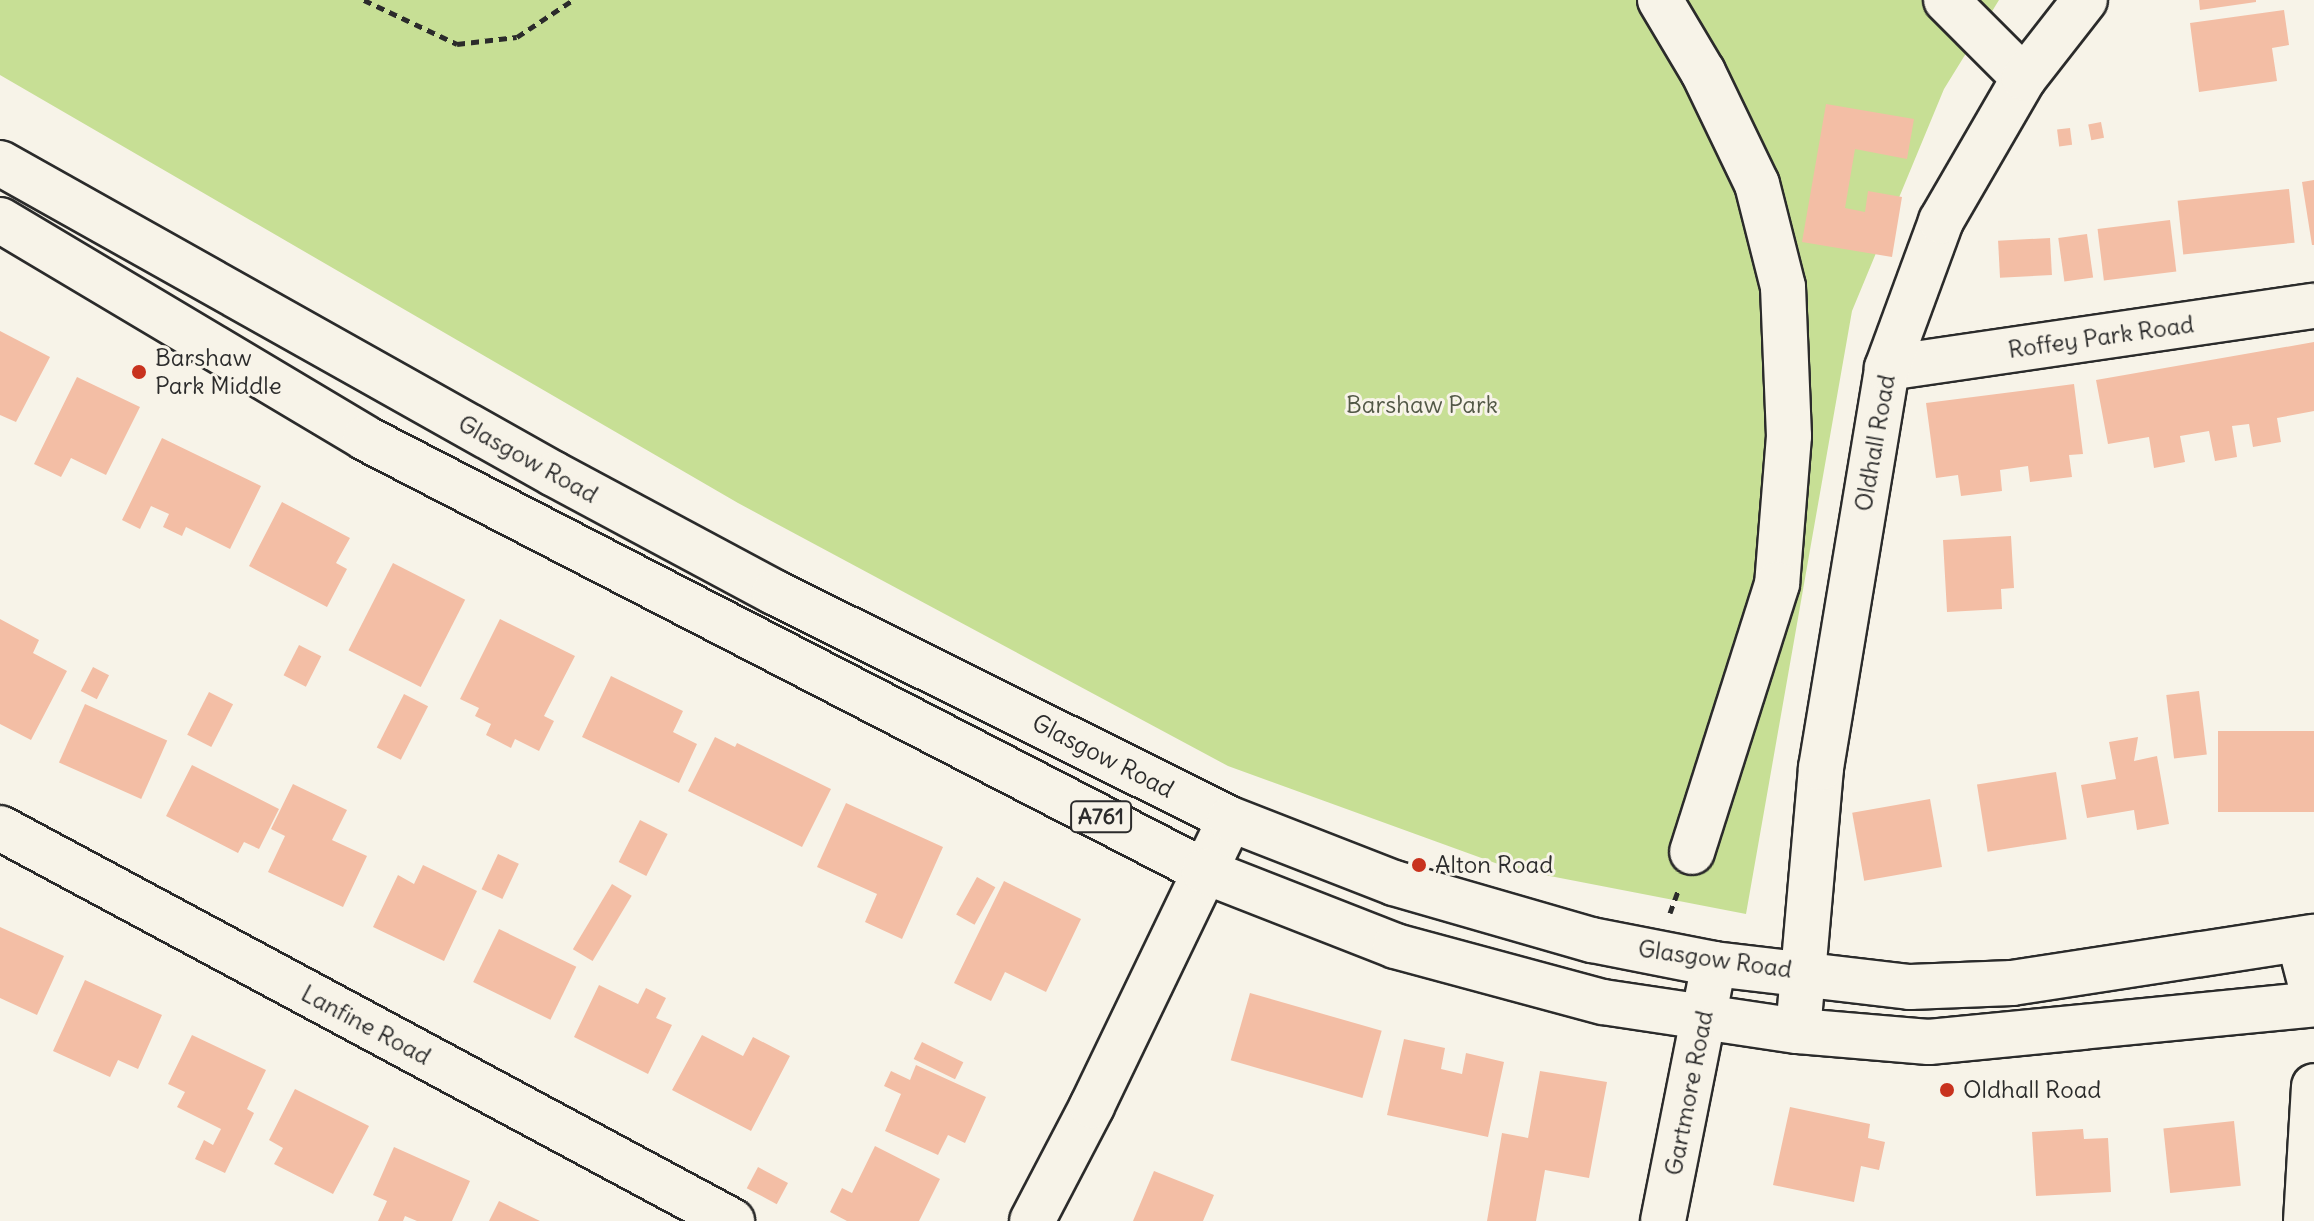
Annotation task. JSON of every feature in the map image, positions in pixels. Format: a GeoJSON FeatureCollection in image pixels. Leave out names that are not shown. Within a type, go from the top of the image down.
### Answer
{"type":"FeatureCollection","features":[{"type":"Feature","properties":{"kind":"main road"},"geometry":{"type":"LineString","coordinates":[[1660,0],[1703,72],[1757,184],[1783,287],[1789,436],[1777,584],[1692,852]]}},
{"type":"Feature","properties":{"kind":"main road"},"geometry":{"type":"LineString","coordinates":[[1946,0],[2024,78]]}},
{"type":"Feature","properties":{"kind":"main road","name":"Oldhall Road"},"geometry":{"type":"LineString","coordinates":[[1798,1031],[1821,768],[1887,368],[1941,221],[2024,78],[2077,15],[2085,0]]}},
{"type":"Feature","properties":{"kind":"main road","name":"Glasgow Road"},"geometry":{"type":"LineString","coordinates":[[0,163],[774,592],[1230,819],[1394,883],[1592,940],[1714,964],[1910,987],[2012,983],[2307,939]]}},
{"type":"Feature","properties":{"kind":"main road","name":"A761"},"geometry":{"type":"LineString","coordinates":[[0,220],[365,438],[1204,871],[1395,946],[1603,1002],[1798,1031],[1929,1042],[2314,1004]]}},
{"type":"Feature","properties":{"kind":"main road","name":"Roffey Park Road"},"geometry":{"type":"LineString","coordinates":[[1887,368],[2314,306]]}},
{"type":"Feature","properties":{"kind":"main road"},"geometry":{"type":"LineString","coordinates":[[1032,1221],[1092,1106],[1230,819]]}},
{"type":"Feature","properties":{"kind":"main road","name":"Lanfine Road"},"geometry":{"type":"LineString","coordinates":[[0,828],[732,1221]]}},
{"type":"Feature","properties":{"kind":"main road"},"geometry":{"type":"LineString","coordinates":[[2307,939],[2314,997]]}},
{"type":"Feature","properties":{"kind":"main road","name":"Gartmore Road"},"geometry":{"type":"LineString","coordinates":[[1663,1221],[1714,964]]}},
{"type":"Feature","properties":{"kind":"main road"},"geometry":{"type":"LineString","coordinates":[[2306,1221],[2314,1086]]}},
{"type":"Feature","properties":{"kind":"path"},"geometry":{"type":"LineString","coordinates":[[364,0],[457,44],[517,37],[573,0]]}},
{"type":"Feature","properties":{"kind":"green space","name":"Barshaw Park"},"geometry":{"type":"Polygon","coordinates":[[[0,0],[1999,0],[1944,89],[1852,311],[1746,914],[1509,868],[1228,766],[738,503],[0,75],[0,0]]]}},
{"type":"Feature","properties":{"kind":"building"},"geometry":{"type":"Polygon","coordinates":[[[2199,0],[2256,0],[2256,2],[2200,10],[2199,0]]]}},
{"type":"Feature","properties":{"kind":"building"},"geometry":{"type":"Polygon","coordinates":[[[2284,10],[2289,45],[2272,48],[2277,81],[2199,92],[2190,23],[2284,10]]]}},
{"type":"Feature","properties":{"kind":"building"},"geometry":{"type":"Polygon","coordinates":[[[1826,104],[1914,119],[1907,159],[1855,149],[1845,208],[1865,212],[1868,191],[1902,197],[1892,257],[1802,242],[1826,104]]]}},
{"type":"Feature","properties":{"kind":"building"},"geometry":{"type":"Polygon","coordinates":[[[2101,122],[2104,138],[2091,140],[2088,124],[2101,122]]]}},
{"type":"Feature","properties":{"kind":"building"},"geometry":{"type":"Polygon","coordinates":[[[2070,128],[2072,145],[2059,146],[2057,130],[2070,128]]]}},
{"type":"Feature","properties":{"kind":"building"},"geometry":{"type":"Polygon","coordinates":[[[2314,180],[2314,245],[2312,245],[2302,182],[2314,180]]]}},
{"type":"Feature","properties":{"kind":"building"},"geometry":{"type":"Polygon","coordinates":[[[2289,189],[2295,243],[2183,254],[2178,201],[2289,189]]]}},
{"type":"Feature","properties":{"kind":"building"},"geometry":{"type":"Polygon","coordinates":[[[2170,220],[2176,272],[2104,281],[2098,229],[2170,220]]]}},
{"type":"Feature","properties":{"kind":"building"},"geometry":{"type":"Polygon","coordinates":[[[2087,234],[2093,278],[2064,282],[2058,238],[2087,234]]]}},
{"type":"Feature","properties":{"kind":"building"},"geometry":{"type":"Polygon","coordinates":[[[2050,238],[2052,275],[2000,278],[1998,241],[2050,238]]]}},
{"type":"Feature","properties":{"kind":"building"},"geometry":{"type":"Polygon","coordinates":[[[0,331],[50,357],[16,422],[0,415],[0,331]]]}},
{"type":"Feature","properties":{"kind":"building"},"geometry":{"type":"Polygon","coordinates":[[[2314,342],[2314,411],[2277,418],[2281,442],[2253,447],[2249,424],[2232,426],[2237,457],[2215,461],[2209,431],[2180,436],[2185,462],[2154,468],[2149,437],[2108,444],[2096,380],[2314,342]]]}},
{"type":"Feature","properties":{"kind":"building"},"geometry":{"type":"Polygon","coordinates":[[[77,377],[140,407],[106,475],[71,458],[61,477],[34,464],[77,377]]]}},
{"type":"Feature","properties":{"kind":"building"},"geometry":{"type":"Polygon","coordinates":[[[2074,384],[2083,454],[2069,455],[2072,477],[2030,482],[2028,466],[2000,470],[2002,491],[1961,496],[1958,475],[1936,478],[1926,403],[2074,384]]]}},
{"type":"Feature","properties":{"kind":"building"},"geometry":{"type":"Polygon","coordinates":[[[162,438],[261,486],[230,549],[186,527],[182,536],[163,527],[169,514],[151,506],[140,529],[122,520],[162,438]]]}},
{"type":"Feature","properties":{"kind":"building"},"geometry":{"type":"Polygon","coordinates":[[[282,502],[350,538],[336,563],[347,569],[327,607],[249,566],[282,502]]]}},
{"type":"Feature","properties":{"kind":"building"},"geometry":{"type":"Polygon","coordinates":[[[2011,536],[2014,588],[2001,589],[2002,609],[1947,612],[1943,540],[2011,536]]]}},
{"type":"Feature","properties":{"kind":"building"},"geometry":{"type":"Polygon","coordinates":[[[393,563],[465,600],[421,687],[349,650],[393,563]]]}},
{"type":"Feature","properties":{"kind":"building"},"geometry":{"type":"Polygon","coordinates":[[[0,619],[39,640],[33,653],[67,671],[31,740],[0,724],[0,619]]]}},
{"type":"Feature","properties":{"kind":"building"},"geometry":{"type":"Polygon","coordinates":[[[500,619],[575,656],[544,716],[554,721],[539,751],[515,739],[511,748],[486,735],[491,724],[475,716],[479,708],[460,699],[500,619]]]}},
{"type":"Feature","properties":{"kind":"building"},"geometry":{"type":"Polygon","coordinates":[[[299,645],[321,656],[306,687],[284,675],[299,645]]]}},
{"type":"Feature","properties":{"kind":"building"},"geometry":{"type":"Polygon","coordinates":[[[93,667],[109,675],[97,699],[81,691],[93,667]]]}},
{"type":"Feature","properties":{"kind":"building"},"geometry":{"type":"Polygon","coordinates":[[[611,676],[683,711],[673,732],[697,744],[679,783],[582,737],[611,676]]]}},
{"type":"Feature","properties":{"kind":"building"},"geometry":{"type":"Polygon","coordinates":[[[2199,691],[2207,755],[2174,759],[2166,695],[2199,691]]]}},
{"type":"Feature","properties":{"kind":"building"},"geometry":{"type":"Polygon","coordinates":[[[209,692],[233,704],[211,747],[187,735],[209,692]]]}},
{"type":"Feature","properties":{"kind":"building"},"geometry":{"type":"Polygon","coordinates":[[[404,694],[428,706],[401,760],[377,747],[404,694]]]}},
{"type":"Feature","properties":{"kind":"building"},"geometry":{"type":"Polygon","coordinates":[[[85,704],[167,741],[141,799],[59,762],[85,704]]]}},
{"type":"Feature","properties":{"kind":"building"},"geometry":{"type":"Polygon","coordinates":[[[2218,731],[2314,731],[2314,812],[2218,812],[2218,731]]]}},
{"type":"Feature","properties":{"kind":"building"},"geometry":{"type":"Polygon","coordinates":[[[715,737],[735,747],[737,743],[831,789],[802,847],[688,791],[715,737]]]}},
{"type":"Feature","properties":{"kind":"building"},"geometry":{"type":"Polygon","coordinates":[[[2138,737],[2134,761],[2157,756],[2169,824],[2137,830],[2134,810],[2087,818],[2081,785],[2116,779],[2109,742],[2138,737]]]}},
{"type":"Feature","properties":{"kind":"building"},"geometry":{"type":"Polygon","coordinates":[[[192,765],[279,809],[259,849],[244,842],[238,853],[166,816],[192,765]]]}},
{"type":"Feature","properties":{"kind":"building"},"geometry":{"type":"Polygon","coordinates":[[[2056,772],[2067,839],[1988,852],[1977,785],[2056,772]]]}},
{"type":"Feature","properties":{"kind":"building"},"geometry":{"type":"Polygon","coordinates":[[[293,784],[347,810],[332,840],[367,856],[343,907],[268,872],[285,836],[271,829],[293,784]]]}},
{"type":"Feature","properties":{"kind":"building"},"geometry":{"type":"Polygon","coordinates":[[[1930,799],[1942,867],[1864,881],[1852,813],[1930,799]]]}},
{"type":"Feature","properties":{"kind":"building"},"geometry":{"type":"Polygon","coordinates":[[[846,803],[943,847],[902,939],[865,922],[877,894],[817,867],[846,803]]]}},
{"type":"Feature","properties":{"kind":"building"},"geometry":{"type":"Polygon","coordinates":[[[640,820],[668,834],[646,876],[619,862],[640,820]]]}},
{"type":"Feature","properties":{"kind":"building"},"geometry":{"type":"Polygon","coordinates":[[[498,854],[519,864],[502,899],[482,889],[498,854]]]}},
{"type":"Feature","properties":{"kind":"building"},"geometry":{"type":"Polygon","coordinates":[[[423,865],[477,891],[444,961],[373,927],[398,875],[414,884],[423,865]]]}},
{"type":"Feature","properties":{"kind":"building"},"geometry":{"type":"Polygon","coordinates":[[[977,877],[995,887],[975,925],[956,915],[977,877]]]}},
{"type":"Feature","properties":{"kind":"building"},"geometry":{"type":"Polygon","coordinates":[[[1004,881],[1081,919],[1046,992],[1005,972],[991,1001],[954,983],[1004,881]]]}},
{"type":"Feature","properties":{"kind":"building"},"geometry":{"type":"Polygon","coordinates":[[[612,884],[632,896],[593,961],[573,949],[612,884]]]}},
{"type":"Feature","properties":{"kind":"building"},"geometry":{"type":"Polygon","coordinates":[[[0,927],[64,956],[37,1015],[0,998],[0,927]]]}},
{"type":"Feature","properties":{"kind":"building"},"geometry":{"type":"Polygon","coordinates":[[[499,929],[576,967],[550,1020],[473,982],[499,929]]]}},
{"type":"Feature","properties":{"kind":"building"},"geometry":{"type":"Polygon","coordinates":[[[85,980],[162,1015],[138,1069],[118,1060],[110,1077],[53,1051],[85,980]]]}},
{"type":"Feature","properties":{"kind":"building"},"geometry":{"type":"Polygon","coordinates":[[[599,985],[638,1004],[646,988],[666,998],[656,1018],[672,1025],[648,1074],[574,1037],[599,985]]]}},
{"type":"Feature","properties":{"kind":"building"},"geometry":{"type":"Polygon","coordinates":[[[1250,993],[1382,1031],[1362,1098],[1231,1060],[1250,993]]]}},
{"type":"Feature","properties":{"kind":"building"},"geometry":{"type":"Polygon","coordinates":[[[192,1035],[266,1070],[247,1109],[254,1113],[225,1173],[195,1159],[204,1140],[213,1145],[221,1129],[177,1107],[185,1092],[168,1084],[192,1035]]]}},
{"type":"Feature","properties":{"kind":"building"},"geometry":{"type":"Polygon","coordinates":[[[702,1035],[743,1056],[753,1037],[790,1056],[751,1131],[672,1090],[702,1035]]]}},
{"type":"Feature","properties":{"kind":"building"},"geometry":{"type":"Polygon","coordinates":[[[1404,1039],[1445,1048],[1441,1069],[1462,1074],[1466,1053],[1504,1062],[1488,1137],[1387,1115],[1404,1039]]]}},
{"type":"Feature","properties":{"kind":"building"},"geometry":{"type":"Polygon","coordinates":[[[922,1042],[963,1062],[955,1079],[914,1059],[922,1042]]]}},
{"type":"Feature","properties":{"kind":"building"},"geometry":{"type":"Polygon","coordinates":[[[916,1065],[986,1097],[965,1143],[948,1135],[938,1155],[885,1131],[901,1094],[884,1086],[891,1071],[910,1080],[916,1065]]]}},
{"type":"Feature","properties":{"kind":"building"},"geometry":{"type":"Polygon","coordinates":[[[1540,1071],[1607,1082],[1589,1178],[1545,1170],[1536,1221],[1487,1221],[1502,1133],[1528,1138],[1540,1071]]]}},
{"type":"Feature","properties":{"kind":"building"},"geometry":{"type":"Polygon","coordinates":[[[295,1089],[369,1126],[333,1194],[274,1164],[283,1148],[269,1140],[295,1089]]]}},
{"type":"Feature","properties":{"kind":"building"},"geometry":{"type":"Polygon","coordinates":[[[1790,1107],[1870,1124],[1868,1138],[1885,1142],[1879,1170],[1861,1166],[1854,1202],[1773,1185],[1790,1107]]]}},
{"type":"Feature","properties":{"kind":"building"},"geometry":{"type":"Polygon","coordinates":[[[2234,1121],[2241,1186],[2170,1193],[2163,1128],[2234,1121]]]}},
{"type":"Feature","properties":{"kind":"building"},"geometry":{"type":"Polygon","coordinates":[[[2083,1129],[2084,1139],[2108,1138],[2111,1192],[2036,1196],[2032,1132],[2083,1129]]]}},
{"type":"Feature","properties":{"kind":"building"},"geometry":{"type":"Polygon","coordinates":[[[875,1146],[940,1179],[919,1221],[847,1221],[830,1212],[842,1188],[852,1193],[875,1146]]]}},
{"type":"Feature","properties":{"kind":"building"},"geometry":{"type":"Polygon","coordinates":[[[394,1147],[470,1181],[452,1221],[417,1221],[405,1216],[403,1221],[378,1221],[387,1201],[373,1195],[394,1147]]]}},
{"type":"Feature","properties":{"kind":"building"},"geometry":{"type":"Polygon","coordinates":[[[758,1167],[788,1183],[777,1204],[747,1188],[758,1167]]]}},
{"type":"Feature","properties":{"kind":"building"},"geometry":{"type":"Polygon","coordinates":[[[1154,1171],[1214,1195],[1203,1221],[1133,1221],[1154,1171]]]}},
{"type":"Feature","properties":{"kind":"building"},"geometry":{"type":"Polygon","coordinates":[[[499,1201],[540,1221],[489,1221],[499,1201]]]}},
{"type":"Feature","properties":{"kind":"place","name":"Barshaw Park Middle"},"geometry":{"type":"Point","coordinates":[139,372]}},
{"type":"Feature","properties":{"kind":"place","name":"Alton Road"},"geometry":{"type":"Point","coordinates":[1419,865]}},
{"type":"Feature","properties":{"kind":"place","name":"Oldhall Road"},"geometry":{"type":"Point","coordinates":[1947,1090]}}]}
